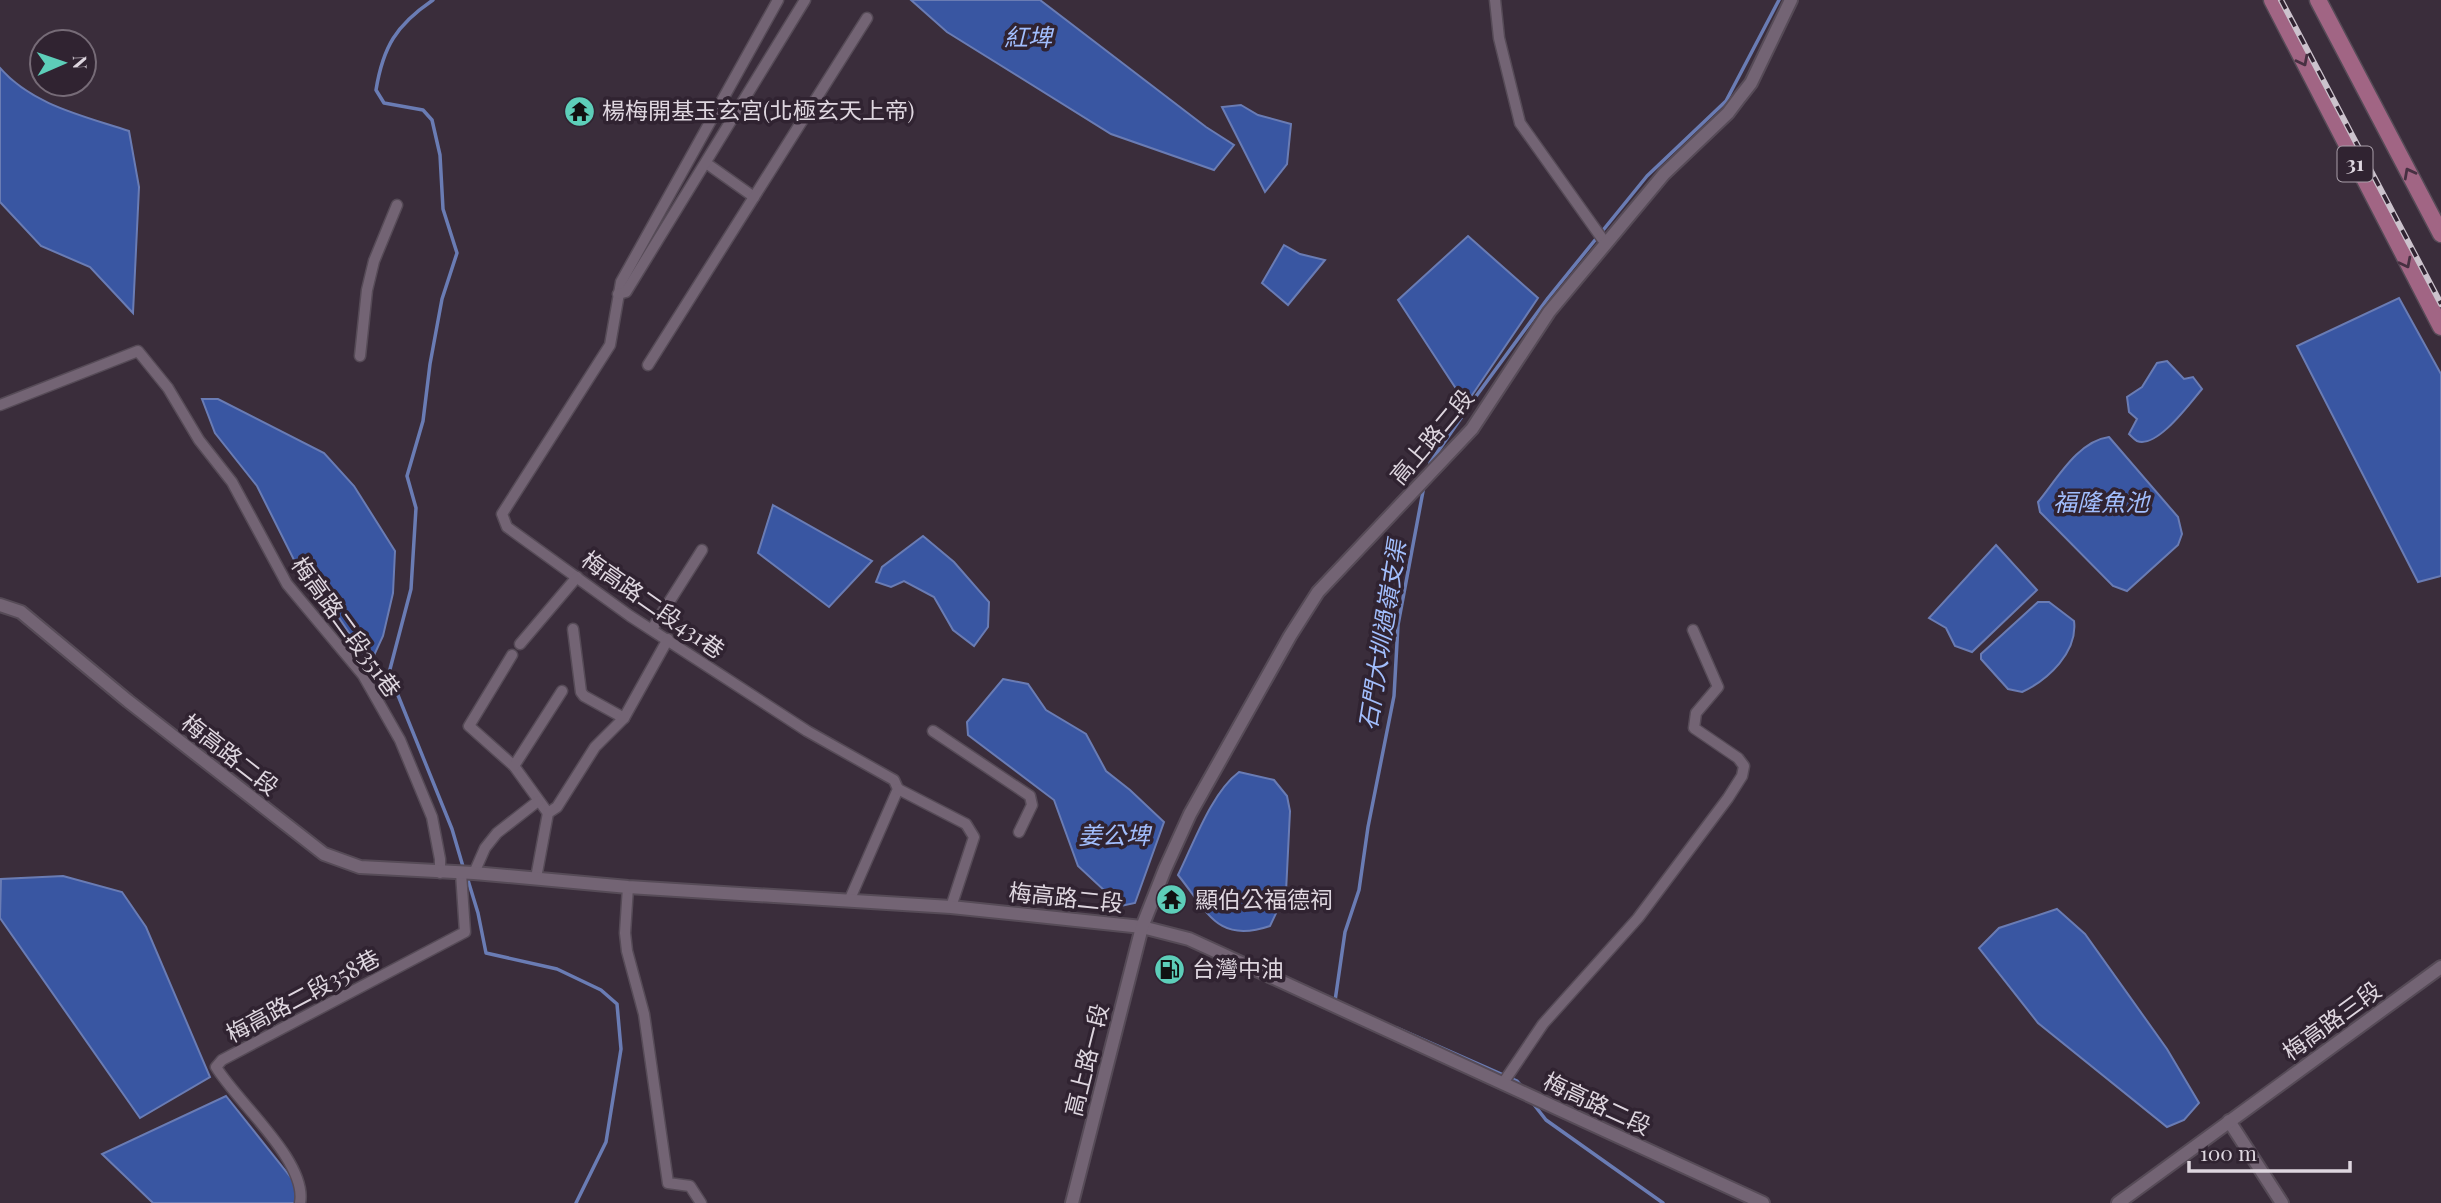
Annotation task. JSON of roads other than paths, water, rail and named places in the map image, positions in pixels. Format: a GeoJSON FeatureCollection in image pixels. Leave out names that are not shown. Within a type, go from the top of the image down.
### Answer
{"type":"FeatureCollection","features":[{"type":"Feature","properties":{"kind":"main road","name":"31"},"geometry":{"type":"LineString","coordinates":[[2272,0],[2441,327]]}},
{"type":"Feature","properties":{"kind":"main road","name":"31"},"geometry":{"type":"LineString","coordinates":[[2318,0],[2441,234]]}},
{"type":"Feature","properties":{"kind":"street","name":"梅高路二段431巷"},"geometry":{"type":"LineString","coordinates":[[778,0],[621,282],[610,345],[502,514],[507,527],[630,616],[807,732],[894,780],[898,789],[966,824],[974,837],[951,908]]}},
{"type":"Feature","properties":{"kind":"street"},"geometry":{"type":"LineString","coordinates":[[618,294],[626,292],[805,0]]}},
{"type":"Feature","properties":{"kind":"street"},"geometry":{"type":"LineString","coordinates":[[1495,0],[1499,38],[1521,123],[1604,242]]}},
{"type":"Feature","properties":{"kind":"street","name":"高上路二段"},"geometry":{"type":"LineString","coordinates":[[1142,927],[1191,814],[1318,592],[1472,429],[1549,312],[1604,242],[1664,174],[1728,113],[1741,97],[1751,83],[1791,0]]}},
{"type":"Feature","properties":{"kind":"street"},"geometry":{"type":"LineString","coordinates":[[648,365],[867,18]]}},
{"type":"Feature","properties":{"kind":"street"},"geometry":{"type":"LineString","coordinates":[[706,163],[754,197]]}},
{"type":"Feature","properties":{"kind":"street"},"geometry":{"type":"LineString","coordinates":[[360,356],[367,290],[374,261],[397,205]]}},
{"type":"Feature","properties":{"kind":"street","name":"梅高路二段351巷"},"geometry":{"type":"LineString","coordinates":[[0,405],[138,351],[168,388],[199,440],[232,482],[288,584],[363,676],[400,740],[432,817],[440,873]]}},
{"type":"Feature","properties":{"kind":"street"},"geometry":{"type":"LineString","coordinates":[[652,629],[702,550]]}},
{"type":"Feature","properties":{"kind":"street"},"geometry":{"type":"LineString","coordinates":[[520,644],[577,577]]}},
{"type":"Feature","properties":{"kind":"street","name":"梅高路二段"},"geometry":{"type":"LineString","coordinates":[[0,605],[21,612],[106,684],[324,854],[360,867],[951,908],[1142,927],[1189,939],[1763,1203]]}},
{"type":"Feature","properties":{"kind":"street"},"geometry":{"type":"LineString","coordinates":[[573,629],[584,696],[624,718]]}},
{"type":"Feature","properties":{"kind":"street"},"geometry":{"type":"LineString","coordinates":[[1503,1083],[1543,1024],[1638,918],[1728,798],[1741,776],[1744,766],[1738,758],[1694,728],[1696,713],[1718,687],[1693,629]]}},
{"type":"Feature","properties":{"kind":"street"},"geometry":{"type":"LineString","coordinates":[[536,878],[548,813],[556,807],[595,747],[624,718],[668,639]]}},
{"type":"Feature","properties":{"kind":"street"},"geometry":{"type":"LineString","coordinates":[[512,655],[469,726],[514,766],[548,813]]}},
{"type":"Feature","properties":{"kind":"street"},"geometry":{"type":"LineString","coordinates":[[514,766],[562,691]]}},
{"type":"Feature","properties":{"kind":"street"},"geometry":{"type":"LineString","coordinates":[[933,731],[1030,796],[1032,805],[1019,832]]}},
{"type":"Feature","properties":{"kind":"street"},"geometry":{"type":"LineString","coordinates":[[849,901],[898,789]]}},
{"type":"Feature","properties":{"kind":"street"},"geometry":{"type":"LineString","coordinates":[[468,873],[497,833],[538,801]]}},
{"type":"Feature","properties":{"kind":"street","name":"梅高路二段358巷"},"geometry":{"type":"LineString","coordinates":[[300,1203],[301,1188],[282,1150],[225,1082],[216,1067],[222,1060],[465,932],[468,873]]}},
{"type":"Feature","properties":{"kind":"street"},"geometry":{"type":"LineString","coordinates":[[628,887],[625,933],[627,951],[644,1014],[668,1183],[690,1186],[701,1203]]}},
{"type":"Feature","properties":{"kind":"street","name":"高上路一段"},"geometry":{"type":"LineString","coordinates":[[1072,1203],[1142,927]]}},
{"type":"Feature","properties":{"kind":"street","name":"梅高路三段"},"geometry":{"type":"LineString","coordinates":[[2230,1121],[2441,967]]}},
{"type":"Feature","properties":{"kind":"street"},"geometry":{"type":"LineString","coordinates":[[2118,1203],[2230,1121],[2282,1203]]}},
{"type":"Feature","properties":{"kind":"water","name":"紅埤"},"geometry":{"type":"Polygon","coordinates":[[[911,0],[1040,0],[1206,127],[1234,145],[1214,170],[1111,134],[947,32],[911,0]]]}},
{"type":"Feature","properties":{"kind":"water"},"geometry":{"type":"Polygon","coordinates":[[[0,68],[28,92],[28,98],[39,98],[60,108],[129,131],[139,187],[133,313],[90,267],[41,246],[0,202],[0,68]]]}},
{"type":"Feature","properties":{"kind":"water"},"geometry":{"type":"Polygon","coordinates":[[[1241,105],[1258,115],[1291,124],[1287,164],[1265,192],[1222,107],[1241,105]]]}},
{"type":"Feature","properties":{"kind":"water"},"geometry":{"type":"Polygon","coordinates":[[[1468,236],[1538,298],[1466,404],[1398,300],[1468,236]]]}},
{"type":"Feature","properties":{"kind":"water"},"geometry":{"type":"Polygon","coordinates":[[[1284,245],[1300,254],[1325,260],[1288,305],[1262,283],[1284,245]]]}},
{"type":"Feature","properties":{"kind":"water"},"geometry":{"type":"Polygon","coordinates":[[[2399,298],[2441,374],[2441,576],[2418,582],[2297,346],[2399,298]]]}},
{"type":"Feature","properties":{"kind":"water"},"geometry":{"type":"Polygon","coordinates":[[[2167,361],[2184,379],[2193,377],[2202,389],[2163,432],[2145,442],[2137,441],[2129,434],[2137,419],[2129,412],[2127,397],[2142,387],[2157,363],[2167,361]]]}},
{"type":"Feature","properties":{"kind":"water"},"geometry":{"type":"Polygon","coordinates":[[[202,399],[218,399],[324,453],[354,486],[395,551],[393,593],[383,636],[370,664],[323,594],[300,572],[257,486],[215,433],[202,399]]]}},
{"type":"Feature","properties":{"kind":"water","name":"福隆魚池"},"geometry":{"type":"Polygon","coordinates":[[[2109,437],[2178,517],[2182,534],[2178,545],[2127,591],[2113,586],[2040,512],[2038,502],[2078,453],[2098,440],[2109,437]]]}},
{"type":"Feature","properties":{"kind":"water"},"geometry":{"type":"Polygon","coordinates":[[[773,505],[872,561],[829,607],[758,553],[773,505]]]}},
{"type":"Feature","properties":{"kind":"water"},"geometry":{"type":"Polygon","coordinates":[[[923,536],[954,562],[989,602],[988,627],[974,646],[953,630],[934,597],[904,581],[891,587],[876,582],[882,567],[923,536]]]}},
{"type":"Feature","properties":{"kind":"water"},"geometry":{"type":"Polygon","coordinates":[[[1996,545],[2037,590],[1972,652],[1955,646],[1946,628],[1929,618],[1996,545]]]}},
{"type":"Feature","properties":{"kind":"water"},"geometry":{"type":"Polygon","coordinates":[[[2038,602],[2049,602],[2074,621],[2071,643],[2059,664],[2042,680],[2022,692],[2008,689],[1981,659],[1981,654],[2038,602]]]}},
{"type":"Feature","properties":{"kind":"water","name":"姜公埤"},"geometry":{"type":"Polygon","coordinates":[[[1003,679],[1028,684],[1046,710],[1086,734],[1106,771],[1164,822],[1135,903],[1121,906],[1078,866],[1054,800],[968,735],[967,722],[1003,679]]]}},
{"type":"Feature","properties":{"kind":"water","name":"姜公埤"},"geometry":{"type":"Polygon","coordinates":[[[1239,772],[1274,780],[1287,796],[1290,811],[1286,892],[1270,926],[1237,931],[1215,921],[1178,875],[1211,806],[1239,772]]]}},
{"type":"Feature","properties":{"kind":"water"},"geometry":{"type":"Polygon","coordinates":[[[63,876],[122,892],[146,927],[210,1077],[140,1118],[0,918],[1,879],[63,876]]]}},
{"type":"Feature","properties":{"kind":"water"},"geometry":{"type":"Polygon","coordinates":[[[2057,909],[2085,934],[2167,1049],[2199,1103],[2184,1120],[2167,1127],[2038,1023],[1979,948],[1999,928],[2057,909]]]}},
{"type":"Feature","properties":{"kind":"water"},"geometry":{"type":"Polygon","coordinates":[[[226,1096],[300,1189],[298,1203],[153,1203],[102,1154],[226,1096]]]}},
{"type":"Feature","properties":{"kind":"waterway"},"geometry":{"type":"LineString","coordinates":[[433,0],[409,19],[393,38],[383,61],[376,90],[384,103],[423,110],[432,120],[440,155],[443,209],[457,253],[442,299],[423,421],[407,476],[416,508],[411,589],[389,673],[452,829],[464,870]]}},
{"type":"Feature","properties":{"kind":"waterway","name":"石門大圳過嶺支渠"},"geometry":{"type":"LineString","coordinates":[[1429,469],[1430,463],[1474,399],[1548,298],[1647,176],[1726,101],[1779,0]]}},
{"type":"Feature","properties":{"kind":"waterway","name":"石門大圳過嶺支渠"},"geometry":{"type":"LineString","coordinates":[[1335,1001],[1345,932],[1359,890],[1368,827],[1394,696],[1398,625],[1424,486]]}},
{"type":"Feature","properties":{"kind":"waterway"},"geometry":{"type":"LineString","coordinates":[[467,877],[486,953],[557,969],[601,990],[617,1004],[621,1049],[606,1142],[576,1203]]}},
{"type":"Feature","properties":{"kind":"waterway","name":"石門大圳過嶺支渠"},"geometry":{"type":"LineString","coordinates":[[1397,1028],[1517,1081],[1522,1087]]}},
{"type":"Feature","properties":{"kind":"waterway","name":"石門大圳過嶺支渠"},"geometry":{"type":"LineString","coordinates":[[1532,1102],[1546,1120],[1663,1203]]}},
{"type":"Feature","properties":{"kind":"railway"},"geometry":{"type":"LineString","coordinates":[[2281,0],[2441,304]]}},
{"type":"Feature","properties":{"kind":"place","name":"楊梅開基玉玄宮(北極玄天上帝)"},"geometry":{"type":"Point","coordinates":[579,111]}},
{"type":"Feature","properties":{"kind":"place","name":"顯伯公福德祠"},"geometry":{"type":"Point","coordinates":[1172,900]}},
{"type":"Feature","properties":{"kind":"place","name":"台灣中油"},"geometry":{"type":"Point","coordinates":[1169,969]}}]}
